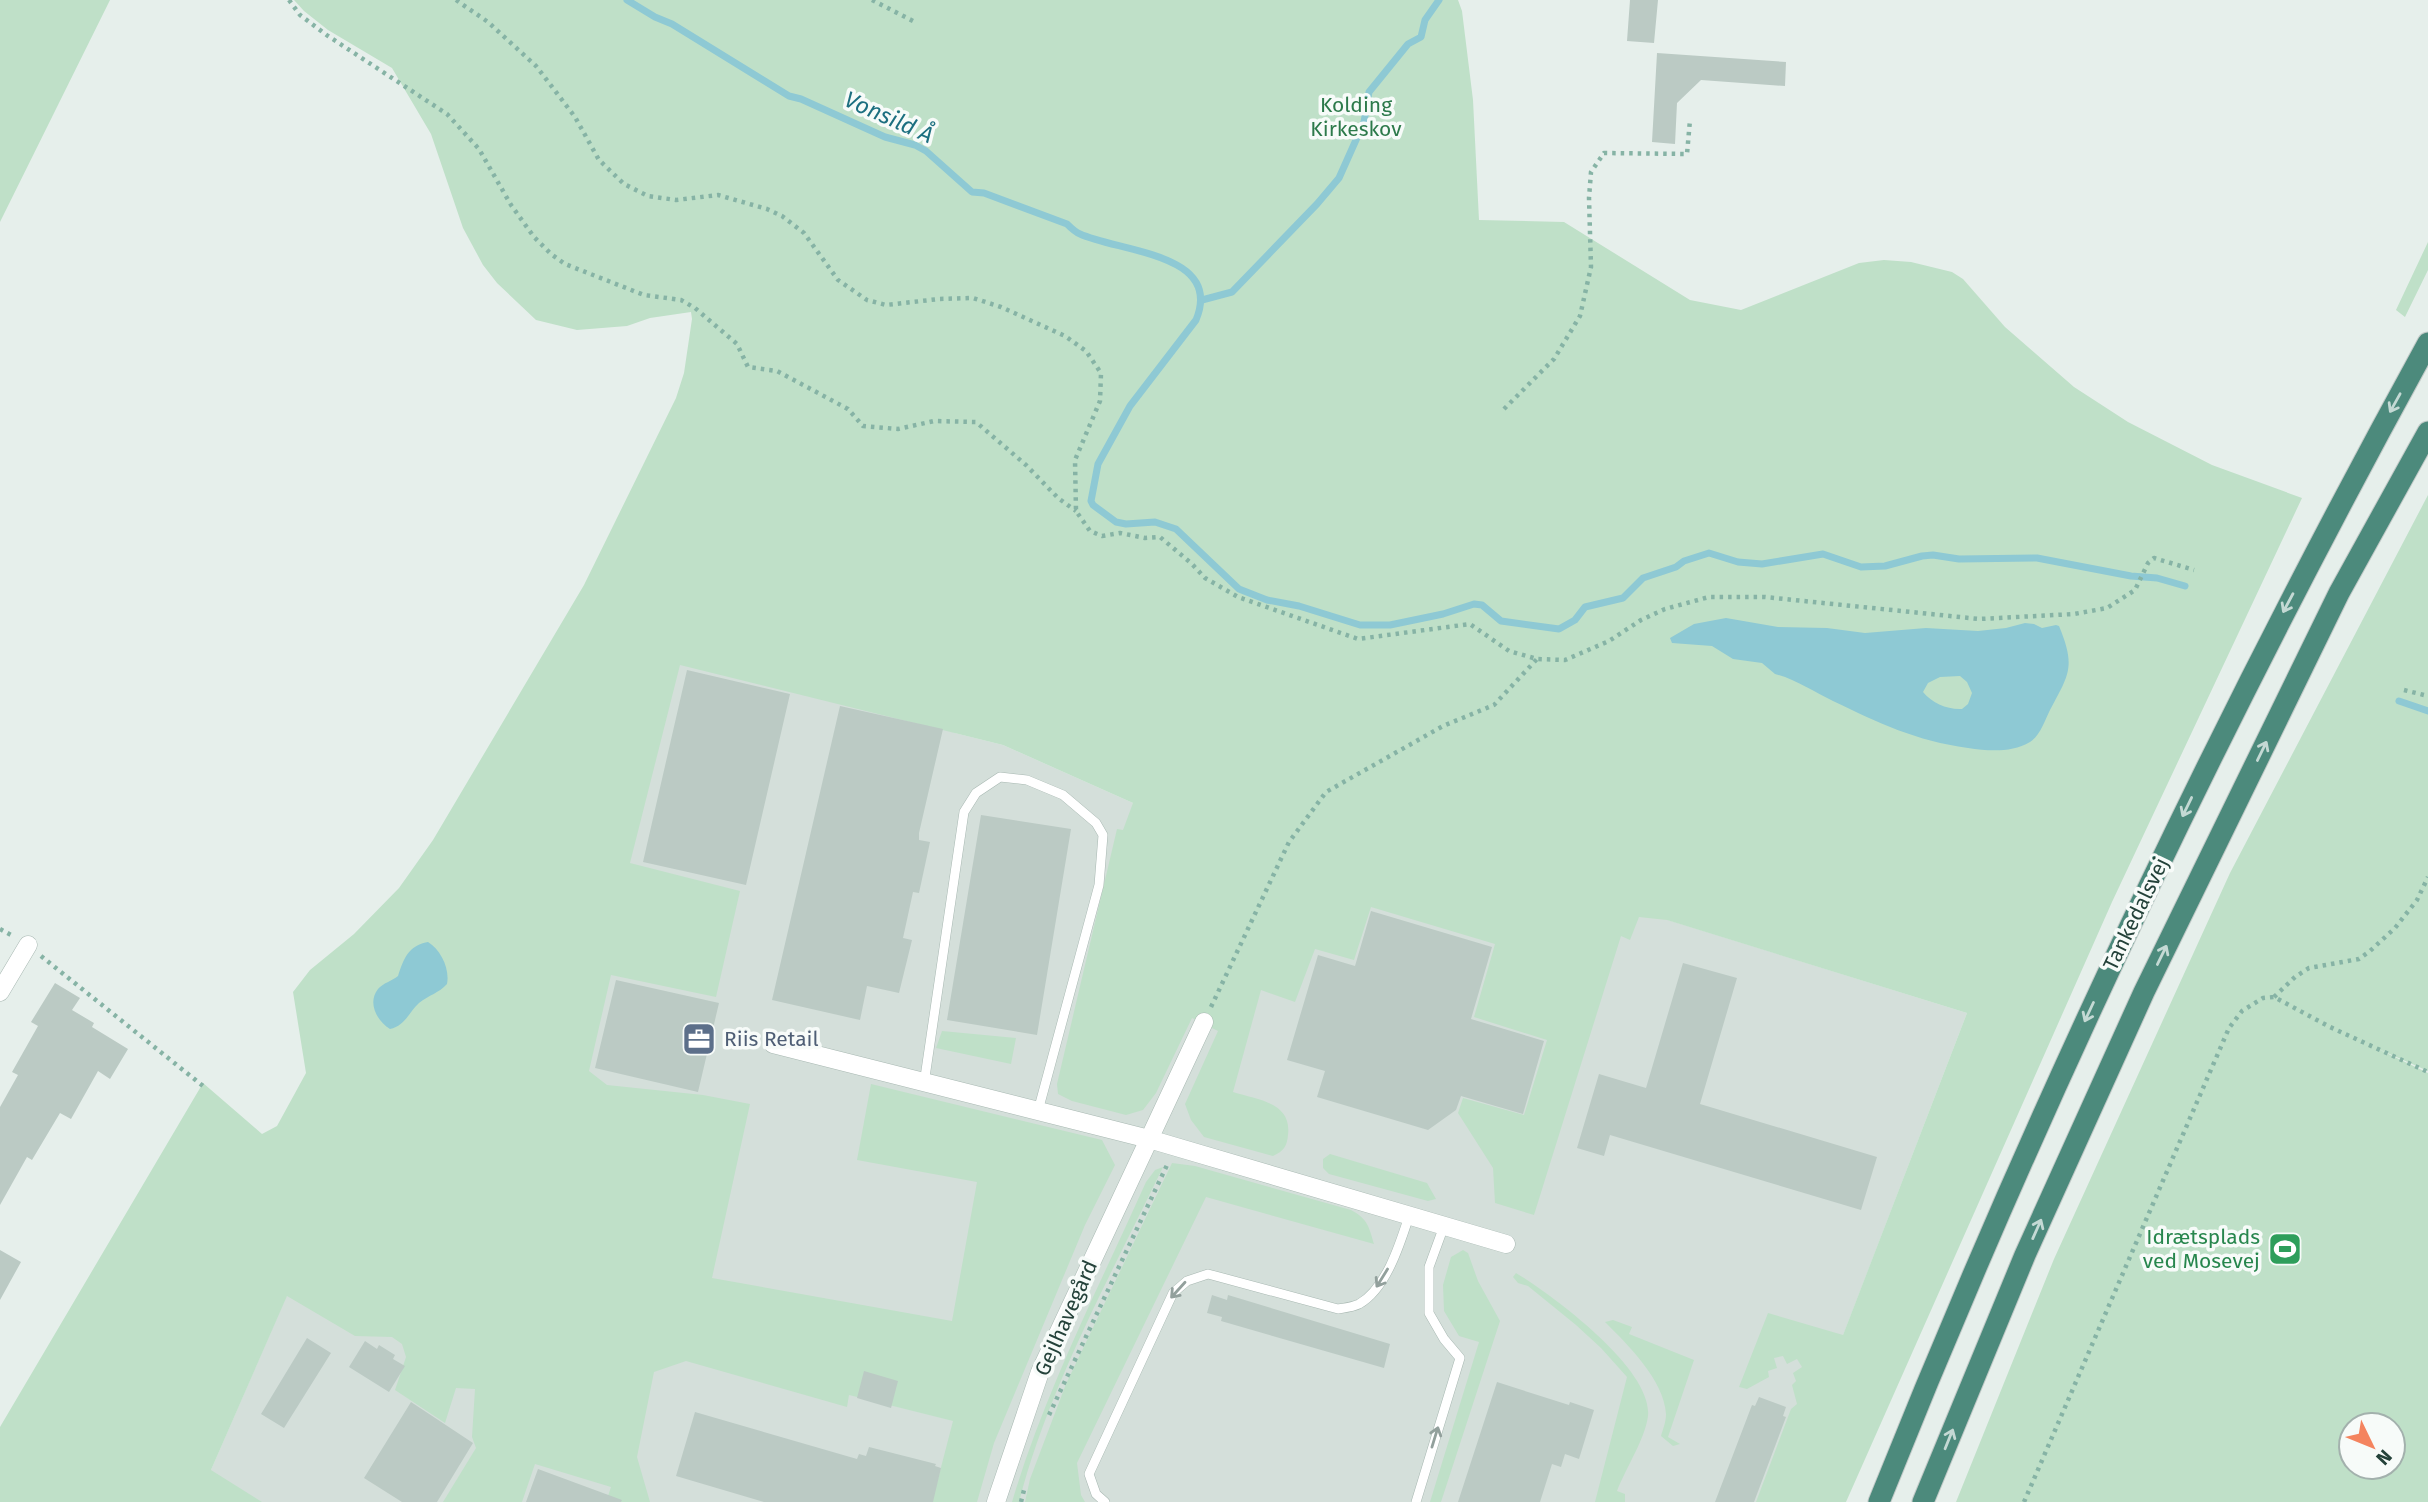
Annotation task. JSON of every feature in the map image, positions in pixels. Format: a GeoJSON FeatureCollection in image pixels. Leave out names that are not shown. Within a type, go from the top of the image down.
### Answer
{"type":"FeatureCollection","features":[{"type":"Feature","properties":{"kind":"highway","name":"Tankedalsvej"},"geometry":{"type":"LineString","coordinates":[[1880,1502],[1944,1340],[2071,1051],[2129,927],[2269,640],[2428,343]]}},
{"type":"Feature","properties":{"kind":"highway","name":"Tankedalsvej"},"geometry":{"type":"LineString","coordinates":[[1923,1502],[2025,1255],[2144,992],[2339,593],[2428,432]]}},
{"type":"Feature","properties":{"kind":"street"},"geometry":{"type":"LineString","coordinates":[[0,992],[27,945]]}},
{"type":"Feature","properties":{"kind":"street","name":"Gejlhavegård"},"geometry":{"type":"LineString","coordinates":[[996,1502],[1040,1372],[1203,1022]]}},
{"type":"Feature","properties":{"kind":"street"},"geometry":{"type":"LineString","coordinates":[[773,1044],[1149,1139],[1506,1244]]}},
{"type":"Feature","properties":{"kind":"lane"},"geometry":{"type":"LineString","coordinates":[[924,1084],[964,811],[976,793],[1000,777],[1027,780],[1063,795],[1096,823],[1103,835],[1099,886],[1038,1111]]}},
{"type":"Feature","properties":{"kind":"lane"},"geometry":{"type":"LineString","coordinates":[[1105,1502],[1096,1494],[1089,1474],[1173,1293],[1187,1281],[1208,1274],[1338,1309],[1356,1306],[1371,1295],[1397,1253],[1409,1216]]}},
{"type":"Feature","properties":{"kind":"lane"},"geometry":{"type":"LineString","coordinates":[[1416,1502],[1460,1358],[1444,1339],[1429,1313],[1429,1267],[1444,1226]]}},
{"type":"Feature","properties":{"kind":"path"},"geometry":{"type":"LineString","coordinates":[[289,0],[300,15],[328,36],[447,114],[479,149],[511,205],[534,237],[565,264],[644,295],[681,300],[695,308],[737,344],[748,367],[777,371],[848,410],[863,426],[898,429],[934,421],[976,422],[1026,465],[1058,498],[1076,511],[1090,531],[1102,536],[1120,533],[1145,538],[1160,537],[1205,578],[1238,597],[1358,639],[1470,624],[1509,651],[1537,659],[1565,660],[1609,641],[1665,609],[1709,597],[1765,597],[1979,619],[2074,614],[2107,608],[2134,590],[2148,563],[2154,558],[2194,570]]}},
{"type":"Feature","properties":{"kind":"path"},"geometry":{"type":"LineString","coordinates":[[456,0],[488,22],[536,66],[575,117],[599,160],[624,184],[648,196],[676,200],[718,195],[782,216],[804,233],[838,280],[867,300],[886,305],[973,298],[1001,307],[1065,336],[1086,351],[1101,373],[1100,401],[1074,460],[1076,511]]}},
{"type":"Feature","properties":{"kind":"path"},"geometry":{"type":"LineString","coordinates":[[872,0],[913,21]]}},
{"type":"Feature","properties":{"kind":"path"},"geometry":{"type":"LineString","coordinates":[[1504,409],[1554,359],[1580,316],[1591,267],[1588,198],[1591,172],[1604,153],[1687,155],[1690,120]]}},
{"type":"Feature","properties":{"kind":"path"},"geometry":{"type":"LineString","coordinates":[[1203,1022],[1289,842],[1326,792],[1443,726],[1493,705],[1537,659]]}},
{"type":"Feature","properties":{"kind":"path"},"geometry":{"type":"LineString","coordinates":[[2404,690],[2428,696]]}},
{"type":"Feature","properties":{"kind":"path"},"geometry":{"type":"LineString","coordinates":[[2274,997],[2309,968],[2359,959],[2370,951],[2395,928],[2417,900],[2428,877]]}},
{"type":"Feature","properties":{"kind":"path"},"geometry":{"type":"LineString","coordinates":[[27,945],[203,1086]]}},
{"type":"Feature","properties":{"kind":"path"},"geometry":{"type":"LineString","coordinates":[[2024,1502],[2229,1028],[2242,1011],[2263,998],[2274,997],[2330,1027],[2428,1072]]}},
{"type":"Feature","properties":{"kind":"path"},"geometry":{"type":"LineString","coordinates":[[1047,1418],[1175,1147]]}},
{"type":"Feature","properties":{"kind":"path"},"geometry":{"type":"LineString","coordinates":[[1021,1502],[1028,1478]]}},
{"type":"Feature","properties":{"kind":"shaded area"},"geometry":{"type":"Polygon","coordinates":[[[704,584],[955,733],[1003,745],[1133,803],[1157,733],[1668,920],[1967,1013],[1779,1502],[197,1502],[323,1212],[704,584]]]}},
{"type":"Feature","properties":{"kind":"green space"},"geometry":{"type":"Polygon","coordinates":[[[0,0],[110,0],[0,222],[0,0]]]}},
{"type":"Feature","properties":{"kind":"green space","name":"Kolding Kirkeskov"},"geometry":{"type":"Polygon","coordinates":[[[294,0],[1458,0],[1462,11],[1473,100],[1479,220],[1564,222],[1690,300],[1741,310],[1859,263],[1884,260],[1911,262],[1952,272],[1963,279],[2005,327],[2074,387],[2128,422],[2212,465],[2302,498],[2112,902],[1846,1502],[1756,1502],[1791,1409],[1797,1404],[1792,1385],[1796,1381],[1793,1373],[1802,1367],[1797,1359],[1787,1364],[1783,1356],[1774,1358],[1777,1368],[1768,1371],[1769,1377],[1747,1389],[1739,1387],[1768,1313],[1843,1335],[1967,1013],[1667,920],[1639,917],[1630,940],[1621,936],[1534,1215],[1495,1203],[1493,1168],[1458,1113],[1463,1098],[1524,1115],[1547,1040],[1474,1017],[1495,944],[1371,907],[1354,960],[1315,949],[1295,1002],[1261,990],[1233,1092],[1262,1100],[1285,1115],[1288,1124],[1287,1142],[1282,1150],[1273,1156],[1204,1137],[1191,1120],[1185,1104],[1218,1031],[1192,1018],[1156,1093],[1143,1110],[1126,1115],[1072,1101],[1058,1094],[1057,1084],[1117,829],[1123,830],[1133,803],[1003,745],[680,665],[630,863],[740,891],[716,997],[611,975],[589,1071],[607,1085],[703,1095],[750,1104],[712,1278],[952,1321],[977,1182],[857,1160],[871,1084],[1102,1140],[1115,1165],[1085,1225],[994,1443],[977,1502],[932,1502],[953,1421],[849,1395],[847,1407],[686,1361],[654,1372],[637,1457],[650,1502],[606,1502],[611,1487],[535,1464],[522,1502],[443,1502],[476,1448],[472,1437],[475,1389],[456,1388],[445,1423],[395,1390],[406,1357],[402,1344],[392,1337],[355,1336],[287,1296],[211,1470],[262,1502],[0,1502],[0,1427],[203,1083],[262,1134],[277,1126],[306,1073],[293,992],[310,970],[354,934],[399,888],[433,840],[584,585],[676,398],[684,373],[691,312],[650,318],[627,326],[577,330],[536,320],[497,283],[483,265],[463,228],[431,134],[392,68],[328,30],[294,0]]]}},
{"type":"Feature","properties":{"kind":"green space"},"geometry":{"type":"Polygon","coordinates":[[[2428,242],[2428,270],[2405,317],[2396,310],[2428,242]]]}},
{"type":"Feature","properties":{"kind":"green space"},"geometry":{"type":"Polygon","coordinates":[[[2428,495],[2428,1071],[2376,1048],[2428,1073],[2428,1502],[1956,1502],[2054,1259],[2230,873],[2428,495]]]}},
{"type":"Feature","properties":{"kind":"green space"},"geometry":{"type":"Polygon","coordinates":[[[942,1031],[1016,1038],[1011,1064],[936,1048],[942,1031]]]}},
{"type":"Feature","properties":{"kind":"green space"},"geometry":{"type":"Polygon","coordinates":[[[1330,1154],[1427,1183],[1436,1199],[1428,1201],[1329,1174],[1323,1168],[1323,1159],[1330,1154]]]}},
{"type":"Feature","properties":{"kind":"green space"},"geometry":{"type":"Polygon","coordinates":[[[1172,1163],[1195,1166],[1351,1210],[1367,1224],[1374,1244],[1206,1197],[1077,1463],[1081,1495],[1085,1502],[1025,1502],[1030,1479],[1066,1384],[1172,1163]]]}},
{"type":"Feature","properties":{"kind":"green space"},"geometry":{"type":"Polygon","coordinates":[[[1163,1167],[1064,1374],[1047,1416],[1019,1502],[1012,1502],[1040,1420],[1074,1340],[1146,1182],[1155,1170],[1163,1167]]]}},
{"type":"Feature","properties":{"kind":"green space"},"geometry":{"type":"Polygon","coordinates":[[[1463,1250],[1468,1253],[1478,1281],[1500,1321],[1441,1502],[1430,1502],[1479,1342],[1459,1336],[1444,1311],[1443,1285],[1451,1257],[1463,1250]]]}},
{"type":"Feature","properties":{"kind":"green space"},"geometry":{"type":"Polygon","coordinates":[[[1516,1273],[1553,1298],[1597,1335],[1635,1377],[1645,1397],[1648,1416],[1646,1425],[1617,1491],[1625,1494],[1625,1502],[1595,1502],[1627,1377],[1576,1325],[1528,1286],[1518,1283],[1513,1277],[1516,1273]]]}},
{"type":"Feature","properties":{"kind":"green space"},"geometry":{"type":"Polygon","coordinates":[[[1613,1320],[1632,1327],[1629,1334],[1694,1360],[1668,1437],[1680,1444],[1673,1446],[1661,1436],[1666,1414],[1664,1401],[1652,1376],[1605,1322],[1613,1320]]]}},
{"type":"Feature","properties":{"kind":"water"},"geometry":{"type":"Polygon","coordinates":[[[1726,618],[1778,627],[1827,628],[1865,633],[1926,628],[1978,631],[2025,623],[2042,628],[2056,625],[2059,626],[2069,661],[2062,687],[2034,739],[2023,746],[2008,750],[1976,749],[1931,741],[1882,724],[1775,674],[1762,663],[1733,659],[1712,646],[1672,643],[1670,638],[1694,624],[1726,618]],[[1960,676],[1940,677],[1928,683],[1923,692],[1941,705],[1962,709],[1968,704],[1972,693],[1967,682],[1960,676]]]}},
{"type":"Feature","properties":{"kind":"water"},"geometry":{"type":"Polygon","coordinates":[[[428,942],[444,960],[447,984],[419,1003],[399,1025],[390,1029],[375,1011],[375,994],[380,987],[398,976],[411,950],[428,942]]]}},
{"type":"Feature","properties":{"kind":"building"},"geometry":{"type":"Polygon","coordinates":[[[1630,0],[1658,0],[1654,43],[1627,41],[1630,0]]]}},
{"type":"Feature","properties":{"kind":"building"},"geometry":{"type":"Polygon","coordinates":[[[1657,53],[1786,62],[1785,86],[1701,80],[1677,103],[1675,144],[1652,142],[1657,53]]]}},
{"type":"Feature","properties":{"kind":"building"},"geometry":{"type":"Polygon","coordinates":[[[687,670],[790,694],[746,885],[643,862],[687,670]]]}},
{"type":"Feature","properties":{"kind":"building"},"geometry":{"type":"Polygon","coordinates":[[[840,706],[943,729],[919,833],[919,840],[930,842],[919,893],[913,892],[903,938],[912,940],[899,993],[867,986],[860,1020],[772,1000],[840,706]]]}},
{"type":"Feature","properties":{"kind":"building"},"geometry":{"type":"Polygon","coordinates":[[[981,815],[1071,829],[1037,1035],[947,1020],[981,815]]]}},
{"type":"Feature","properties":{"kind":"building"},"geometry":{"type":"Polygon","coordinates":[[[1371,911],[1492,947],[1471,1019],[1544,1041],[1523,1114],[1461,1096],[1456,1110],[1428,1130],[1317,1097],[1325,1071],[1287,1060],[1318,955],[1355,966],[1371,911]]]}},
{"type":"Feature","properties":{"kind":"building"},"geometry":{"type":"Polygon","coordinates":[[[1683,963],[1737,978],[1700,1104],[1877,1157],[1861,1210],[1610,1135],[1604,1156],[1577,1148],[1599,1074],[1646,1088],[1683,963]]]}},
{"type":"Feature","properties":{"kind":"building"},"geometry":{"type":"Polygon","coordinates":[[[616,980],[719,1003],[698,1092],[595,1068],[616,980]]]}},
{"type":"Feature","properties":{"kind":"building"},"geometry":{"type":"Polygon","coordinates":[[[55,983],[80,998],[72,1010],[94,1023],[92,1027],[128,1049],[110,1079],[98,1071],[71,1119],[60,1113],[32,1160],[27,1157],[0,1205],[0,1107],[18,1075],[12,1072],[38,1026],[31,1022],[55,983]]]}},
{"type":"Feature","properties":{"kind":"building"},"geometry":{"type":"Polygon","coordinates":[[[0,1250],[21,1262],[0,1300],[0,1250]]]}},
{"type":"Feature","properties":{"kind":"building"},"geometry":{"type":"Polygon","coordinates":[[[1212,1295],[1227,1300],[1228,1295],[1390,1344],[1384,1368],[1221,1321],[1222,1317],[1207,1313],[1212,1295]]]}},
{"type":"Feature","properties":{"kind":"building"},"geometry":{"type":"Polygon","coordinates":[[[307,1338],[331,1353],[284,1428],[261,1414],[307,1338]]]}},
{"type":"Feature","properties":{"kind":"building"},"geometry":{"type":"Polygon","coordinates":[[[365,1341],[377,1349],[379,1345],[395,1355],[393,1359],[405,1366],[389,1392],[349,1367],[365,1341]]]}},
{"type":"Feature","properties":{"kind":"building"},"geometry":{"type":"Polygon","coordinates":[[[864,1371],[898,1381],[891,1408],[857,1398],[864,1371]]]}},
{"type":"Feature","properties":{"kind":"building"},"geometry":{"type":"Polygon","coordinates":[[[1497,1382],[1569,1405],[1570,1402],[1594,1410],[1579,1459],[1565,1454],[1561,1467],[1552,1464],[1540,1502],[1458,1502],[1497,1382]]]}},
{"type":"Feature","properties":{"kind":"building"},"geometry":{"type":"Polygon","coordinates":[[[1759,1397],[1786,1407],[1783,1416],[1786,1417],[1754,1502],[1715,1502],[1752,1405],[1755,1406],[1759,1397]]]}},
{"type":"Feature","properties":{"kind":"building"},"geometry":{"type":"Polygon","coordinates":[[[411,1402],[473,1443],[437,1502],[402,1502],[364,1478],[411,1402]]]}},
{"type":"Feature","properties":{"kind":"building"},"geometry":{"type":"Polygon","coordinates":[[[695,1412],[857,1459],[859,1454],[866,1456],[869,1447],[936,1464],[935,1466],[941,1468],[933,1502],[764,1502],[676,1476],[695,1412]]]}},
{"type":"Feature","properties":{"kind":"building"},"geometry":{"type":"Polygon","coordinates":[[[538,1469],[622,1500],[526,1502],[538,1469]]]}},
{"type":"Feature","properties":{"kind":"waterway","name":"Vonsild Å"},"geometry":{"type":"LineString","coordinates":[[627,0],[672,24],[789,96],[885,137],[915,145],[926,151],[972,192],[984,193],[1067,224],[1080,234],[1141,251],[1182,268],[1195,281],[1201,298],[1196,320],[1130,406],[1098,464],[1091,501],[1116,522],[1155,522],[1176,529],[1239,589],[1267,600],[1299,606],[1360,625],[1390,625],[1443,614],[1474,604],[1482,605],[1501,621],[1559,629],[1575,620],[1585,607],[1623,598],[1643,578],[1709,553],[1738,562],[1762,564],[1823,554],[1861,567],[1885,566],[1933,555],[1959,559],[2037,558],[2131,576],[2157,578],[2185,586]]}},
{"type":"Feature","properties":{"kind":"waterway"},"geometry":{"type":"LineString","coordinates":[[1202,300],[1232,292],[1339,178],[1364,122],[1369,92],[1408,44],[1421,37],[1425,20],[1439,0]]}},
{"type":"Feature","properties":{"kind":"waterway"},"geometry":{"type":"LineString","coordinates":[[2399,701],[2428,711]]}},
{"type":"Feature","properties":{"kind":"place","name":"Riis Retail"},"geometry":{"type":"Point","coordinates":[699,1039]}},
{"type":"Feature","properties":{"kind":"place","name":"Idrætsplads ved Mosevej"},"geometry":{"type":"Point","coordinates":[2285,1249]}}]}
